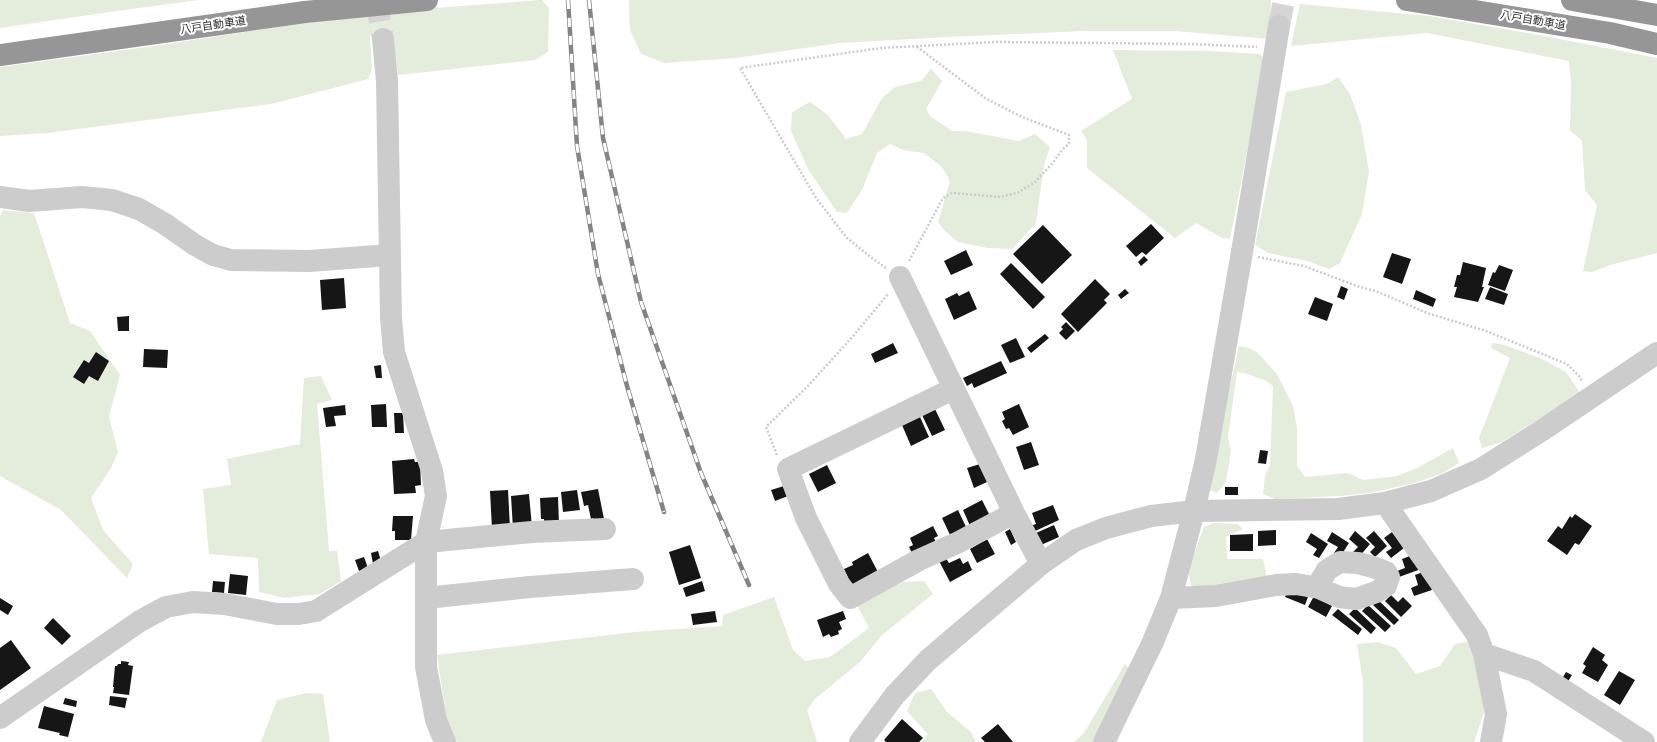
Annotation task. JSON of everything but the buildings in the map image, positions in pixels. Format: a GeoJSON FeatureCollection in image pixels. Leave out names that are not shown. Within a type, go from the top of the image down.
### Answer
{"type":"FeatureCollection","features":[{"type":"Feature","properties":{"kind":"highway","name":"八戸自動車道"},"geometry":{"type":"LineString","coordinates":[[0,41],[301,6],[427,0]]}},
{"type":"Feature","properties":{"kind":"highway","name":"八戸自動車道"},"geometry":{"type":"LineString","coordinates":[[1407,0],[1610,33],[1657,44]]}},
{"type":"Feature","properties":{"kind":"highway"},"geometry":{"type":"LineString","coordinates":[[1572,0],[1657,15]]}},
{"type":"Feature","properties":{"kind":"highway","name":"八戸自動車道"},"geometry":{"type":"LineString","coordinates":[[0,55],[301,6]]}},
{"type":"Feature","properties":{"kind":"street"},"geometry":{"type":"LineString","coordinates":[[1104,742],[1152,644],[1171,598],[1194,511],[1206,459],[1279,26]]}},
{"type":"Feature","properties":{"kind":"street"},"geometry":{"type":"LineString","coordinates":[[383,39],[387,81],[390,255],[394,352],[432,471],[436,496],[426,542],[426,667],[436,720],[444,742]]}},
{"type":"Feature","properties":{"kind":"street"},"geometry":{"type":"LineString","coordinates":[[0,197],[29,201],[82,197],[112,200],[139,209],[213,255],[231,260],[309,261],[390,255]]}},
{"type":"Feature","properties":{"kind":"street"},"geometry":{"type":"LineString","coordinates":[[900,277],[953,389],[1040,564]]}},
{"type":"Feature","properties":{"kind":"street"},"geometry":{"type":"LineString","coordinates":[[860,742],[895,695],[928,660],[1040,564],[1076,540],[1106,528],[1151,516],[1194,511],[1338,509],[1385,503],[1431,491],[1481,469],[1591,398],[1657,353]]}},
{"type":"Feature","properties":{"kind":"street"},"geometry":{"type":"LineString","coordinates":[[953,389],[788,470],[806,518],[838,584],[850,598],[919,560],[959,542],[1014,513]]}},
{"type":"Feature","properties":{"kind":"street"},"geometry":{"type":"LineString","coordinates":[[1385,503],[1477,635],[1484,654],[1496,714],[1491,742]]}},
{"type":"Feature","properties":{"kind":"street"},"geometry":{"type":"LineString","coordinates":[[0,718],[140,621],[166,607],[193,602],[224,604],[277,614],[299,614],[316,611],[426,542],[532,532],[605,529]]}},
{"type":"Feature","properties":{"kind":"street"},"geometry":{"type":"LineString","coordinates":[[426,598],[530,587],[633,579]]}},
{"type":"Feature","properties":{"kind":"street"},"geometry":{"type":"LineString","coordinates":[[1171,598],[1216,596],[1276,585],[1296,584],[1319,588]]}},
{"type":"Feature","properties":{"kind":"street"},"geometry":{"type":"LineString","coordinates":[[1484,654],[1534,671],[1644,742]]}},
{"type":"Feature","properties":{"kind":"path"},"geometry":{"type":"LineString","coordinates":[[900,277],[872,258],[848,238],[816,198],[740,68],[881,48],[996,42],[1191,44],[1276,48]]}},
{"type":"Feature","properties":{"kind":"path"},"geometry":{"type":"LineString","coordinates":[[788,470],[779,460],[766,427],[808,386],[879,306],[900,277],[943,198],[952,193],[1000,198],[1018,193],[1034,183],[1052,165],[1063,149],[1069,144],[1069,135],[1022,117],[985,98],[916,46]]}},
{"type":"Feature","properties":{"kind":"path"},"geometry":{"type":"LineString","coordinates":[[1242,252],[1266,260],[1304,266],[1357,286],[1378,292],[1427,313],[1486,331],[1556,359],[1567,364],[1579,376],[1591,398]]}},
{"type":"Feature","properties":{"kind":"green space"},"geometry":{"type":"Polygon","coordinates":[[[0,0],[199,0],[0,28],[0,0]]]}},
{"type":"Feature","properties":{"kind":"green space"},"geometry":{"type":"Polygon","coordinates":[[[542,0],[549,8],[548,52],[535,60],[398,75],[393,32],[370,36],[372,69],[368,79],[271,104],[47,133],[0,136],[0,67],[147,47],[370,13],[542,0]]]}},
{"type":"Feature","properties":{"kind":"green space"},"geometry":{"type":"Polygon","coordinates":[[[629,0],[1271,0],[1269,39],[1175,31],[1084,31],[839,43],[736,58],[664,63],[641,54],[630,30],[629,0]]]}},
{"type":"Feature","properties":{"kind":"green space"},"geometry":{"type":"Polygon","coordinates":[[[1300,4],[1429,16],[1539,35],[1657,58],[1657,253],[1610,265],[1592,272],[1583,271],[1597,205],[1585,190],[1582,140],[1570,131],[1571,84],[1569,61],[1427,33],[1291,46],[1300,4]]]}},
{"type":"Feature","properties":{"kind":"green space"},"geometry":{"type":"Polygon","coordinates":[[[1113,50],[1209,51],[1260,54],[1265,60],[1230,239],[1222,238],[1196,223],[1175,238],[1087,168],[1087,140],[1081,131],[1132,99],[1113,50]]]}},
{"type":"Feature","properties":{"kind":"green space"},"geometry":{"type":"Polygon","coordinates":[[[931,69],[942,81],[926,109],[930,116],[952,131],[965,131],[1019,141],[1035,134],[1050,147],[1044,165],[1036,223],[1012,249],[988,248],[958,242],[944,230],[938,222],[950,181],[942,167],[924,153],[903,150],[890,144],[877,153],[862,190],[847,213],[837,212],[808,169],[791,131],[792,112],[810,102],[828,115],[846,139],[862,134],[882,98],[895,87],[921,81],[931,69]]]}},
{"type":"Feature","properties":{"kind":"green space"},"geometry":{"type":"Polygon","coordinates":[[[1338,77],[1350,94],[1361,125],[1369,171],[1362,214],[1340,263],[1329,269],[1307,261],[1268,253],[1255,245],[1286,92],[1327,84],[1338,77]]]}},
{"type":"Feature","properties":{"kind":"green space"},"geometry":{"type":"Polygon","coordinates":[[[3,210],[34,213],[70,323],[90,331],[120,375],[109,417],[118,452],[111,468],[91,498],[103,530],[133,564],[127,578],[61,510],[0,476],[0,216],[3,210]]]}},
{"type":"Feature","properties":{"kind":"green space"},"geometry":{"type":"Polygon","coordinates":[[[1492,343],[1505,345],[1542,359],[1566,372],[1580,393],[1502,442],[1482,448],[1479,438],[1510,358],[1491,348],[1492,343]]]}},
{"type":"Feature","properties":{"kind":"green space"},"geometry":{"type":"Polygon","coordinates":[[[1239,346],[1249,348],[1257,352],[1277,374],[1293,406],[1297,428],[1297,466],[1305,477],[1348,473],[1363,480],[1397,476],[1417,468],[1453,448],[1459,463],[1441,474],[1415,483],[1369,493],[1341,496],[1275,499],[1263,494],[1265,475],[1270,466],[1273,386],[1266,381],[1245,373],[1237,372],[1228,437],[1231,451],[1226,482],[1217,493],[1207,489],[1239,346]]]}},
{"type":"Feature","properties":{"kind":"green space"},"geometry":{"type":"Polygon","coordinates":[[[321,376],[332,400],[317,404],[329,551],[337,551],[341,581],[320,594],[284,598],[259,592],[258,558],[209,554],[203,489],[231,485],[227,459],[300,444],[304,378],[321,376]]]}},
{"type":"Feature","properties":{"kind":"green space"},"geometry":{"type":"Polygon","coordinates":[[[1214,523],[1238,524],[1243,529],[1226,537],[1227,559],[1263,559],[1267,578],[1192,590],[1188,570],[1204,527],[1214,523]]]}},
{"type":"Feature","properties":{"kind":"green space"},"geometry":{"type":"Polygon","coordinates":[[[924,581],[933,594],[882,635],[860,662],[815,699],[807,710],[817,742],[457,742],[446,715],[437,655],[635,632],[722,626],[723,615],[774,597],[793,650],[805,661],[830,657],[869,628],[857,605],[903,582],[924,581]]]}},
{"type":"Feature","properties":{"kind":"green space"},"geometry":{"type":"Polygon","coordinates":[[[1470,641],[1478,660],[1484,712],[1474,742],[1363,742],[1363,682],[1357,644],[1378,642],[1396,648],[1416,674],[1440,666],[1455,644],[1470,641]]]}},
{"type":"Feature","properties":{"kind":"green space"},"geometry":{"type":"Polygon","coordinates":[[[1125,664],[1130,669],[1093,742],[1074,742],[1084,733],[1125,664]]]}},
{"type":"Feature","properties":{"kind":"green space"},"geometry":{"type":"Polygon","coordinates":[[[931,689],[947,712],[971,732],[976,742],[922,742],[928,734],[907,711],[915,693],[931,689]]]}},
{"type":"Feature","properties":{"kind":"green space"},"geometry":{"type":"Polygon","coordinates":[[[307,693],[323,694],[330,742],[261,742],[277,700],[307,693]]]}},
{"type":"Feature","properties":{"kind":"tunnel"},"geometry":{"type":"LineString","coordinates":[[376,0],[383,39]]}},
{"type":"Feature","properties":{"kind":"tunnel"},"geometry":{"type":"LineString","coordinates":[[1279,26],[1284,0]]}},
{"type":"Feature","properties":{"kind":"railway"},"geometry":{"type":"LineString","coordinates":[[568,0],[577,146],[598,274],[627,386],[664,512]]}},
{"type":"Feature","properties":{"kind":"railway"},"geometry":{"type":"LineString","coordinates":[[589,0],[603,138],[641,302],[701,473],[749,585]]}}]}
